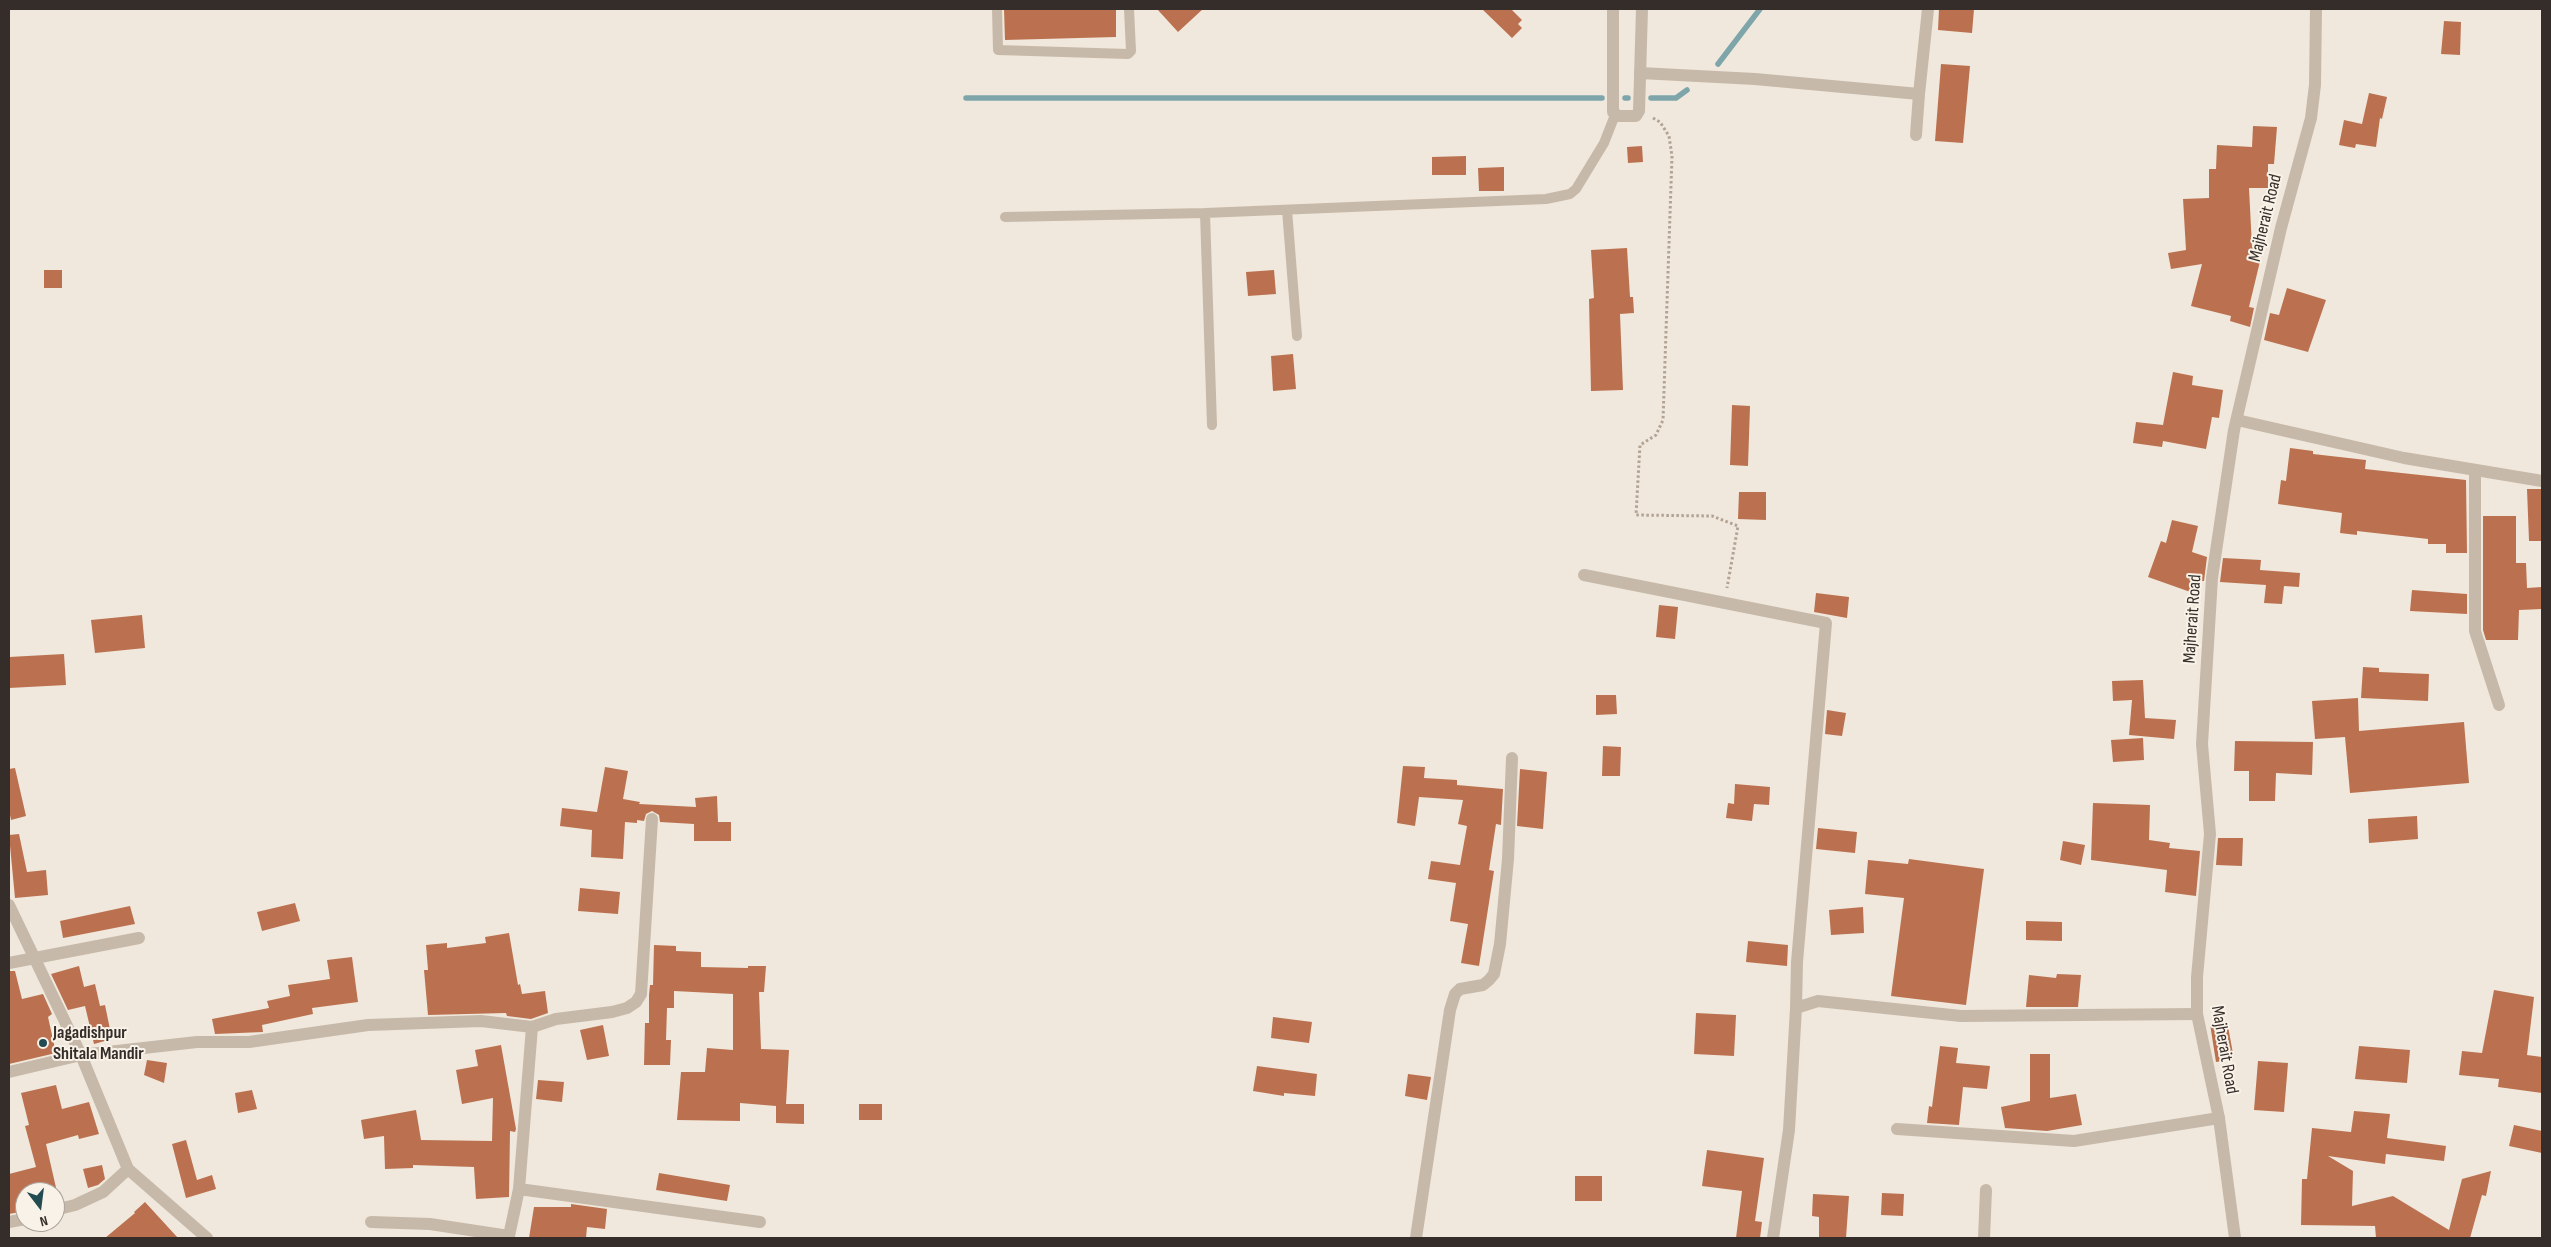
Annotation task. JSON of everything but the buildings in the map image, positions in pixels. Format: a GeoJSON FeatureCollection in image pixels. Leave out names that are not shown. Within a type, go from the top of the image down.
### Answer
{"type":"FeatureCollection","features":[{"type":"Feature","properties":{"kind":"street"},"geometry":{"type":"LineString","coordinates":[[1612,9],[1615,115],[1636,116],[1639,110],[1642,9]]}},
{"type":"Feature","properties":{"kind":"street"},"geometry":{"type":"LineString","coordinates":[[1916,135],[1928,9]]}},
{"type":"Feature","properties":{"kind":"street","name":"Majherait Road"},"geometry":{"type":"LineString","coordinates":[[2236,1238],[2219,1118],[2197,1014],[2197,976],[2210,834],[2202,744],[2212,578],[2237,420],[2281,228],[2311,118],[2315,85],[2316,9]]}},
{"type":"Feature","properties":{"kind":"street"},"geometry":{"type":"LineString","coordinates":[[1640,73],[1755,79],[1919,94]]}},
{"type":"Feature","properties":{"kind":"street"},"geometry":{"type":"LineString","coordinates":[[2237,420],[2404,458],[2542,481]]}},
{"type":"Feature","properties":{"kind":"street"},"geometry":{"type":"LineString","coordinates":[[2475,470],[2475,631],[2499,705]]}},
{"type":"Feature","properties":{"kind":"street"},"geometry":{"type":"LineString","coordinates":[[1584,576],[1826,623],[1797,962],[1790,1130],[1774,1238]]}},
{"type":"Feature","properties":{"kind":"street"},"geometry":{"type":"LineString","coordinates":[[1416,1238],[1450,1010],[1455,994],[1460,989],[1483,985],[1494,974],[1500,944],[1508,859],[1512,758]]}},
{"type":"Feature","properties":{"kind":"street"},"geometry":{"type":"LineString","coordinates":[[9,1072],[82,1055],[197,1042],[249,1042],[368,1025],[481,1021],[532,1027],[546,1021],[612,1012],[627,1008],[636,1002],[641,994],[652,820]]}},
{"type":"Feature","properties":{"kind":"street"},"geometry":{"type":"LineString","coordinates":[[9,906],[82,1055],[128,1168],[207,1238]]}},
{"type":"Feature","properties":{"kind":"street"},"geometry":{"type":"LineString","coordinates":[[9,963],[139,938]]}},
{"type":"Feature","properties":{"kind":"street"},"geometry":{"type":"LineString","coordinates":[[1796,1008],[1818,1000],[1962,1016],[2197,1014]]}},
{"type":"Feature","properties":{"kind":"street"},"geometry":{"type":"LineString","coordinates":[[371,1222],[430,1224],[509,1237],[519,1189],[532,1027]]}},
{"type":"Feature","properties":{"kind":"street"},"geometry":{"type":"LineString","coordinates":[[1897,1129],[2074,1141],[2219,1118]]}},
{"type":"Feature","properties":{"kind":"street"},"geometry":{"type":"LineString","coordinates":[[65,1208],[103,1192],[128,1168]]}},
{"type":"Feature","properties":{"kind":"street"},"geometry":{"type":"LineString","coordinates":[[519,1189],[760,1222]]}},
{"type":"Feature","properties":{"kind":"street"},"geometry":{"type":"LineString","coordinates":[[1984,1238],[1986,1190]]}},
{"type":"Feature","properties":{"kind":"lane"},"geometry":{"type":"LineString","coordinates":[[997,9],[998,50],[1128,54],[1131,51],[1130,9]]}},
{"type":"Feature","properties":{"kind":"lane"},"geometry":{"type":"LineString","coordinates":[[1005,217],[1205,213],[1546,199],[1570,194],[1576,190],[1604,143],[1615,115]]}},
{"type":"Feature","properties":{"kind":"lane"},"geometry":{"type":"LineString","coordinates":[[1287,210],[1297,336]]}},
{"type":"Feature","properties":{"kind":"lane"},"geometry":{"type":"LineString","coordinates":[[1205,213],[1212,425]]}},
{"type":"Feature","properties":{"kind":"path"},"geometry":{"type":"LineString","coordinates":[[1639,110],[1660,122],[1669,136],[1672,156],[1664,420],[1656,435],[1640,445],[1636,514],[1712,516],[1738,526],[1725,603]]}},
{"type":"Feature","properties":{"kind":"waterway"},"geometry":{"type":"LineString","coordinates":[[1718,64],[1760,9]]}},
{"type":"Feature","properties":{"kind":"waterway"},"geometry":{"type":"LineString","coordinates":[[1651,98],[1676,98],[1687,90]]}},
{"type":"Feature","properties":{"kind":"waterway"},"geometry":{"type":"LineString","coordinates":[[966,98],[1602,98]]}},
{"type":"Feature","properties":{"kind":"place","name":"Jagadishpur Shitala Mandir"},"geometry":{"type":"Point","coordinates":[43,1043]}}]}
